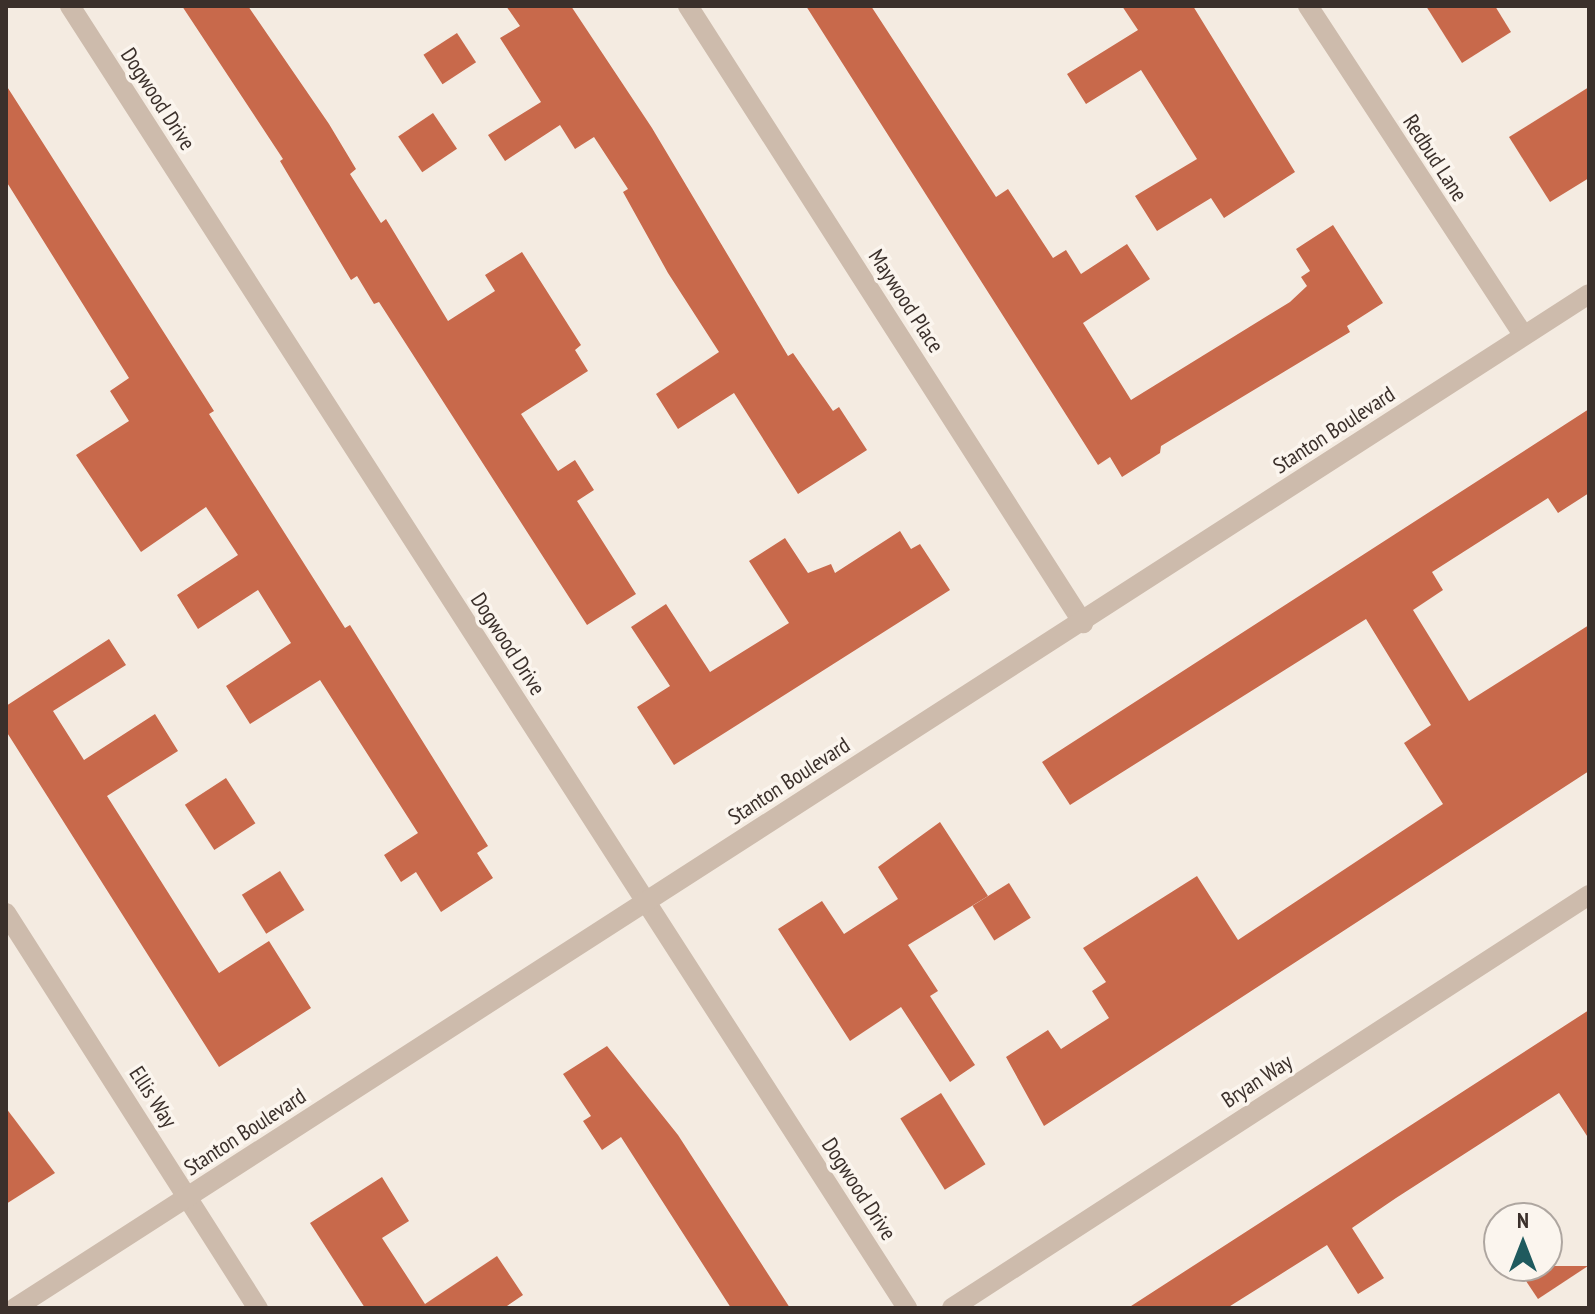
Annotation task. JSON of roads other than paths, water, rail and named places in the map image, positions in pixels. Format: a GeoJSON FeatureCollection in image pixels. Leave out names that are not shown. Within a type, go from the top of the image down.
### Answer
{"type":"FeatureCollection","features":[{"type":"Feature","properties":{"kind":"street","name":"Dogwood Drive"},"geometry":{"type":"LineString","coordinates":[[70,6],[907,1308]]}},
{"type":"Feature","properties":{"kind":"street","name":"Maywood Place"},"geometry":{"type":"LineString","coordinates":[[688,6],[1083,623]]}},
{"type":"Feature","properties":{"kind":"street","name":"Redbud Lane"},"geometry":{"type":"LineString","coordinates":[[1308,6],[1523,334]]}},
{"type":"Feature","properties":{"kind":"street","name":"Stanton Boulevard"},"geometry":{"type":"LineString","coordinates":[[15,1308],[1083,623],[1523,334],[1589,294]]}},
{"type":"Feature","properties":{"kind":"street","name":"Bryan Way"},"geometry":{"type":"LineString","coordinates":[[952,1308],[1589,895]]}},
{"type":"Feature","properties":{"kind":"street","name":"Ellis Way"},"geometry":{"type":"LineString","coordinates":[[6,913],[258,1308]]}}]}
